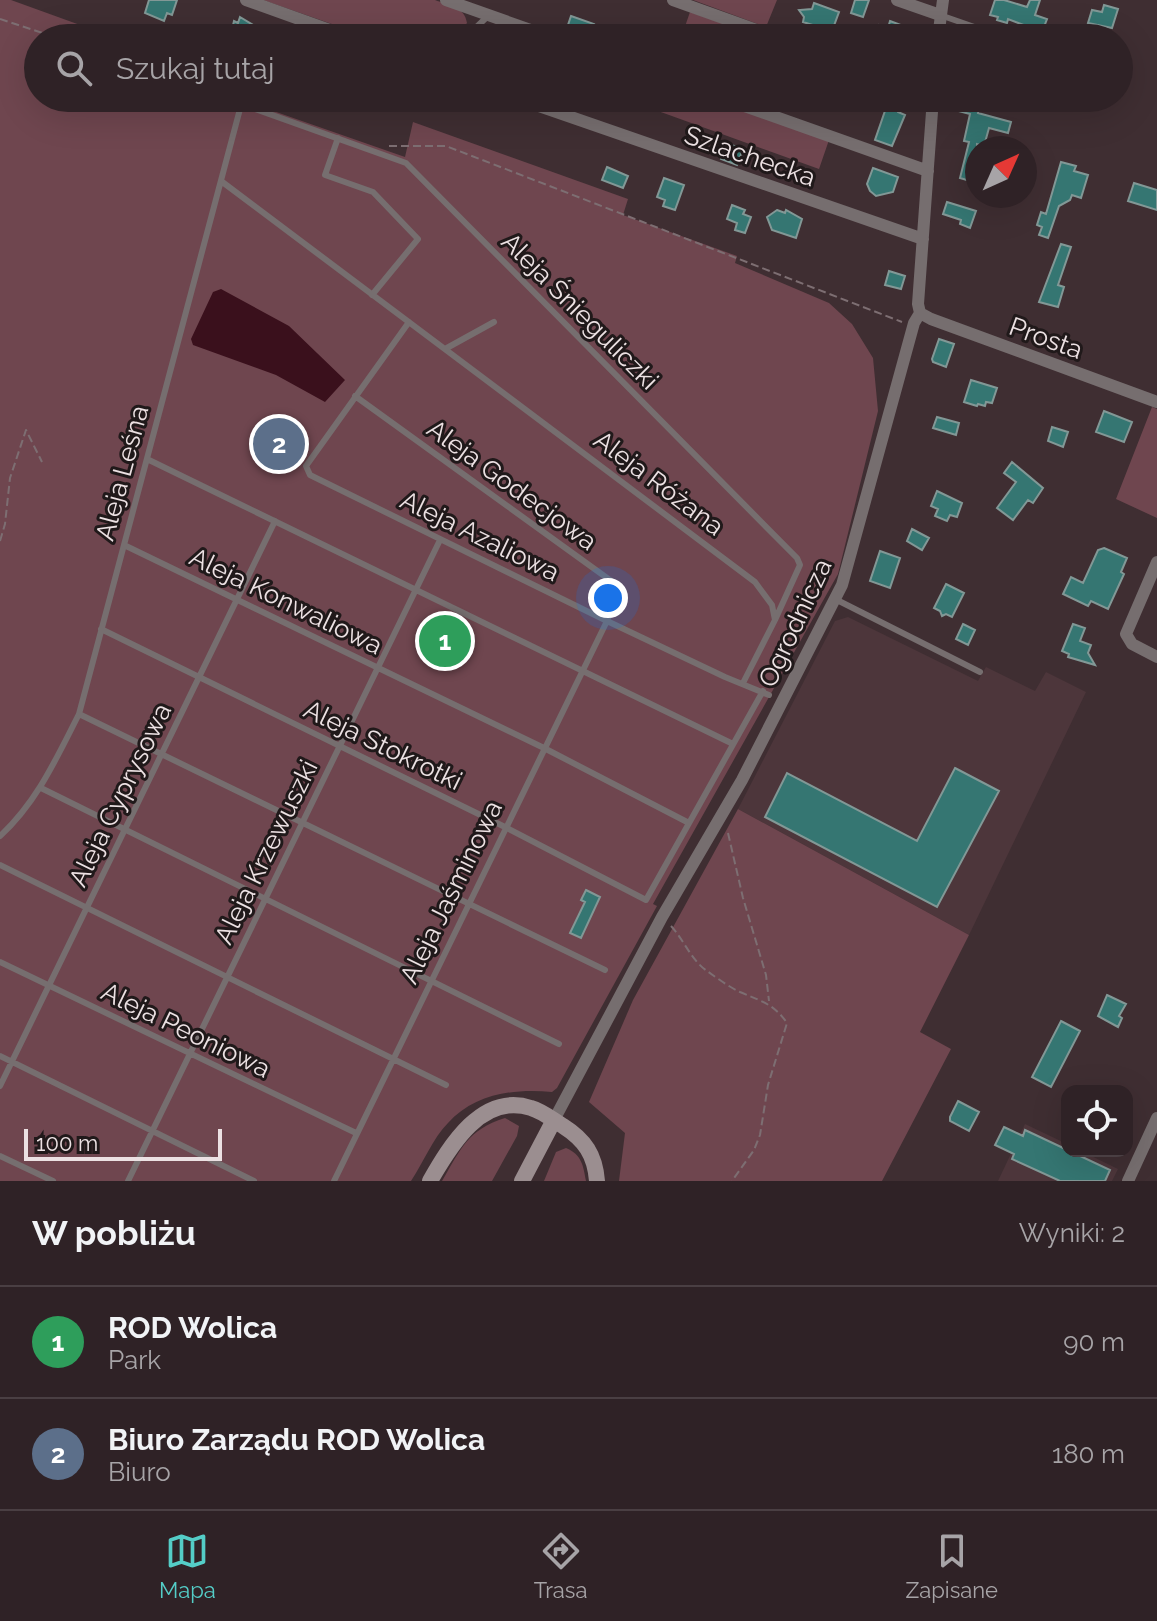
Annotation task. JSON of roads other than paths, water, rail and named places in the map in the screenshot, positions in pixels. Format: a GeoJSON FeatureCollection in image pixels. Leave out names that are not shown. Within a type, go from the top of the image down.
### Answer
{"type":"FeatureCollection","features":[{"type":"Feature","properties":{"kind":"street"},"geometry":{"type":"LineString","coordinates":[[246,0],[313,24]]}},
{"type":"Feature","properties":{"kind":"street"},"geometry":{"type":"LineString","coordinates":[[446,0],[514,24]]}},
{"type":"Feature","properties":{"kind":"street"},"geometry":{"type":"LineString","coordinates":[[673,0],[740,24]]}},
{"type":"Feature","properties":{"kind":"street"},"geometry":{"type":"LineString","coordinates":[[897,0],[940,15]]}},
{"type":"Feature","properties":{"kind":"street"},"geometry":{"type":"LineString","coordinates":[[939,24],[943,0]]}},
{"type":"Feature","properties":{"kind":"street","name":"Szlachecka"},"geometry":{"type":"LineString","coordinates":[[556,112],[923,239]]}},
{"type":"Feature","properties":{"kind":"street"},"geometry":{"type":"LineString","coordinates":[[762,112],[928,171]]}},
{"type":"Feature","properties":{"kind":"street","name":"Ogrodnicza"},"geometry":{"type":"LineString","coordinates":[[554,1120],[662,917],[721,816],[842,585],[913,327],[920,313],[918,304],[932,112]]}},
{"type":"Feature","properties":{"kind":"street","name":"Prosta"},"geometry":{"type":"LineString","coordinates":[[920,313],[1157,402]]}},
{"type":"Feature","properties":{"kind":"street"},"geometry":{"type":"LineString","coordinates":[[1157,562],[1126,634],[1132,644],[1157,657]]}},
{"type":"Feature","properties":{"kind":"street"},"geometry":{"type":"LineString","coordinates":[[430,1181],[456,1137],[477,1118],[502,1106],[516,1105],[532,1108],[584,1142],[596,1164],[597,1181]]}},
{"type":"Feature","properties":{"kind":"street"},"geometry":{"type":"LineString","coordinates":[[1128,1181],[1157,1118]]}},
{"type":"Feature","properties":{"kind":"street"},"geometry":{"type":"LineString","coordinates":[[522,1181],[554,1120]]}},
{"type":"Feature","properties":{"kind":"lane"},"geometry":{"type":"LineString","coordinates":[[480,24],[489,15]]}},
{"type":"Feature","properties":{"kind":"lane"},"geometry":{"type":"LineString","coordinates":[[940,15],[966,24]]}},
{"type":"Feature","properties":{"kind":"lane","name":"Aleja Leśna"},"geometry":{"type":"LineString","coordinates":[[0,836],[25,811],[41,788],[79,714],[239,112]]}},
{"type":"Feature","properties":{"kind":"lane","name":"Aleja Śnieguliczki"},"geometry":{"type":"LineString","coordinates":[[264,112],[406,163],[797,558],[800,565],[775,620]]}},
{"type":"Feature","properties":{"kind":"lane"},"geometry":{"type":"LineString","coordinates":[[338,138],[325,175],[373,192],[418,239],[372,295]]}},
{"type":"Feature","properties":{"kind":"lane","name":"Aleja Różana"},"geometry":{"type":"LineString","coordinates":[[221,181],[737,566],[765,593],[775,620]]}},
{"type":"Feature","properties":{"kind":"lane"},"geometry":{"type":"LineString","coordinates":[[355,396],[409,322]]}},
{"type":"Feature","properties":{"kind":"lane"},"geometry":{"type":"LineString","coordinates":[[445,349],[494,322]]}},
{"type":"Feature","properties":{"kind":"lane","name":"Aleja Azaliowa"},"geometry":{"type":"LineString","coordinates":[[355,396],[306,466],[310,475],[607,621],[766,693],[733,744]]}},
{"type":"Feature","properties":{"kind":"lane","name":"Aleja Godecjowa"},"geometry":{"type":"LineString","coordinates":[[355,396],[614,583],[616,596],[607,621]]}},
{"type":"Feature","properties":{"kind":"lane"},"geometry":{"type":"LineString","coordinates":[[147,459],[733,744],[689,823]]}},
{"type":"Feature","properties":{"kind":"lane","name":"Aleja Cyprysowa"},"geometry":{"type":"LineString","coordinates":[[0,1086],[275,521]]}},
{"type":"Feature","properties":{"kind":"lane","name":"Aleja Krzewuszki"},"geometry":{"type":"LineString","coordinates":[[128,1181],[440,540]]}},
{"type":"Feature","properties":{"kind":"lane","name":"Aleja Konwaliowa"},"geometry":{"type":"LineString","coordinates":[[124,545],[544,748],[689,823]]}},
{"type":"Feature","properties":{"kind":"lane"},"geometry":{"type":"LineString","coordinates":[[835,599],[980,672]]}},
{"type":"Feature","properties":{"kind":"lane"},"geometry":{"type":"LineString","coordinates":[[743,683],[775,620]]}},
{"type":"Feature","properties":{"kind":"lane","name":"Aleja Jaśminowa"},"geometry":{"type":"LineString","coordinates":[[334,1181],[607,621]]}},
{"type":"Feature","properties":{"kind":"lane","name":"Aleja Stokrotki"},"geometry":{"type":"LineString","coordinates":[[101,629],[505,827],[646,900],[689,823]]}},
{"type":"Feature","properties":{"kind":"lane"},"geometry":{"type":"LineString","coordinates":[[79,714],[605,970]]}},
{"type":"Feature","properties":{"kind":"lane"},"geometry":{"type":"LineString","coordinates":[[41,788],[559,1044]]}},
{"type":"Feature","properties":{"kind":"lane"},"geometry":{"type":"LineString","coordinates":[[0,865],[446,1085]]}},
{"type":"Feature","properties":{"kind":"lane","name":"Aleja Peoniowa"},"geometry":{"type":"LineString","coordinates":[[0,962],[356,1133]]}},
{"type":"Feature","properties":{"kind":"lane"},"geometry":{"type":"LineString","coordinates":[[0,1056],[254,1181]]}},
{"type":"Feature","properties":{"kind":"lane"},"geometry":{"type":"LineString","coordinates":[[0,1156],[53,1181]]}},
{"type":"Feature","properties":{"kind":"place","name":"Biuro Zarządu ROD Wolica"},"geometry":{"type":"Point","coordinates":[279,444]}},
{"type":"Feature","properties":{"kind":"place","name":"ROD Wolica"},"geometry":{"type":"Point","coordinates":[445,641]}}]}
